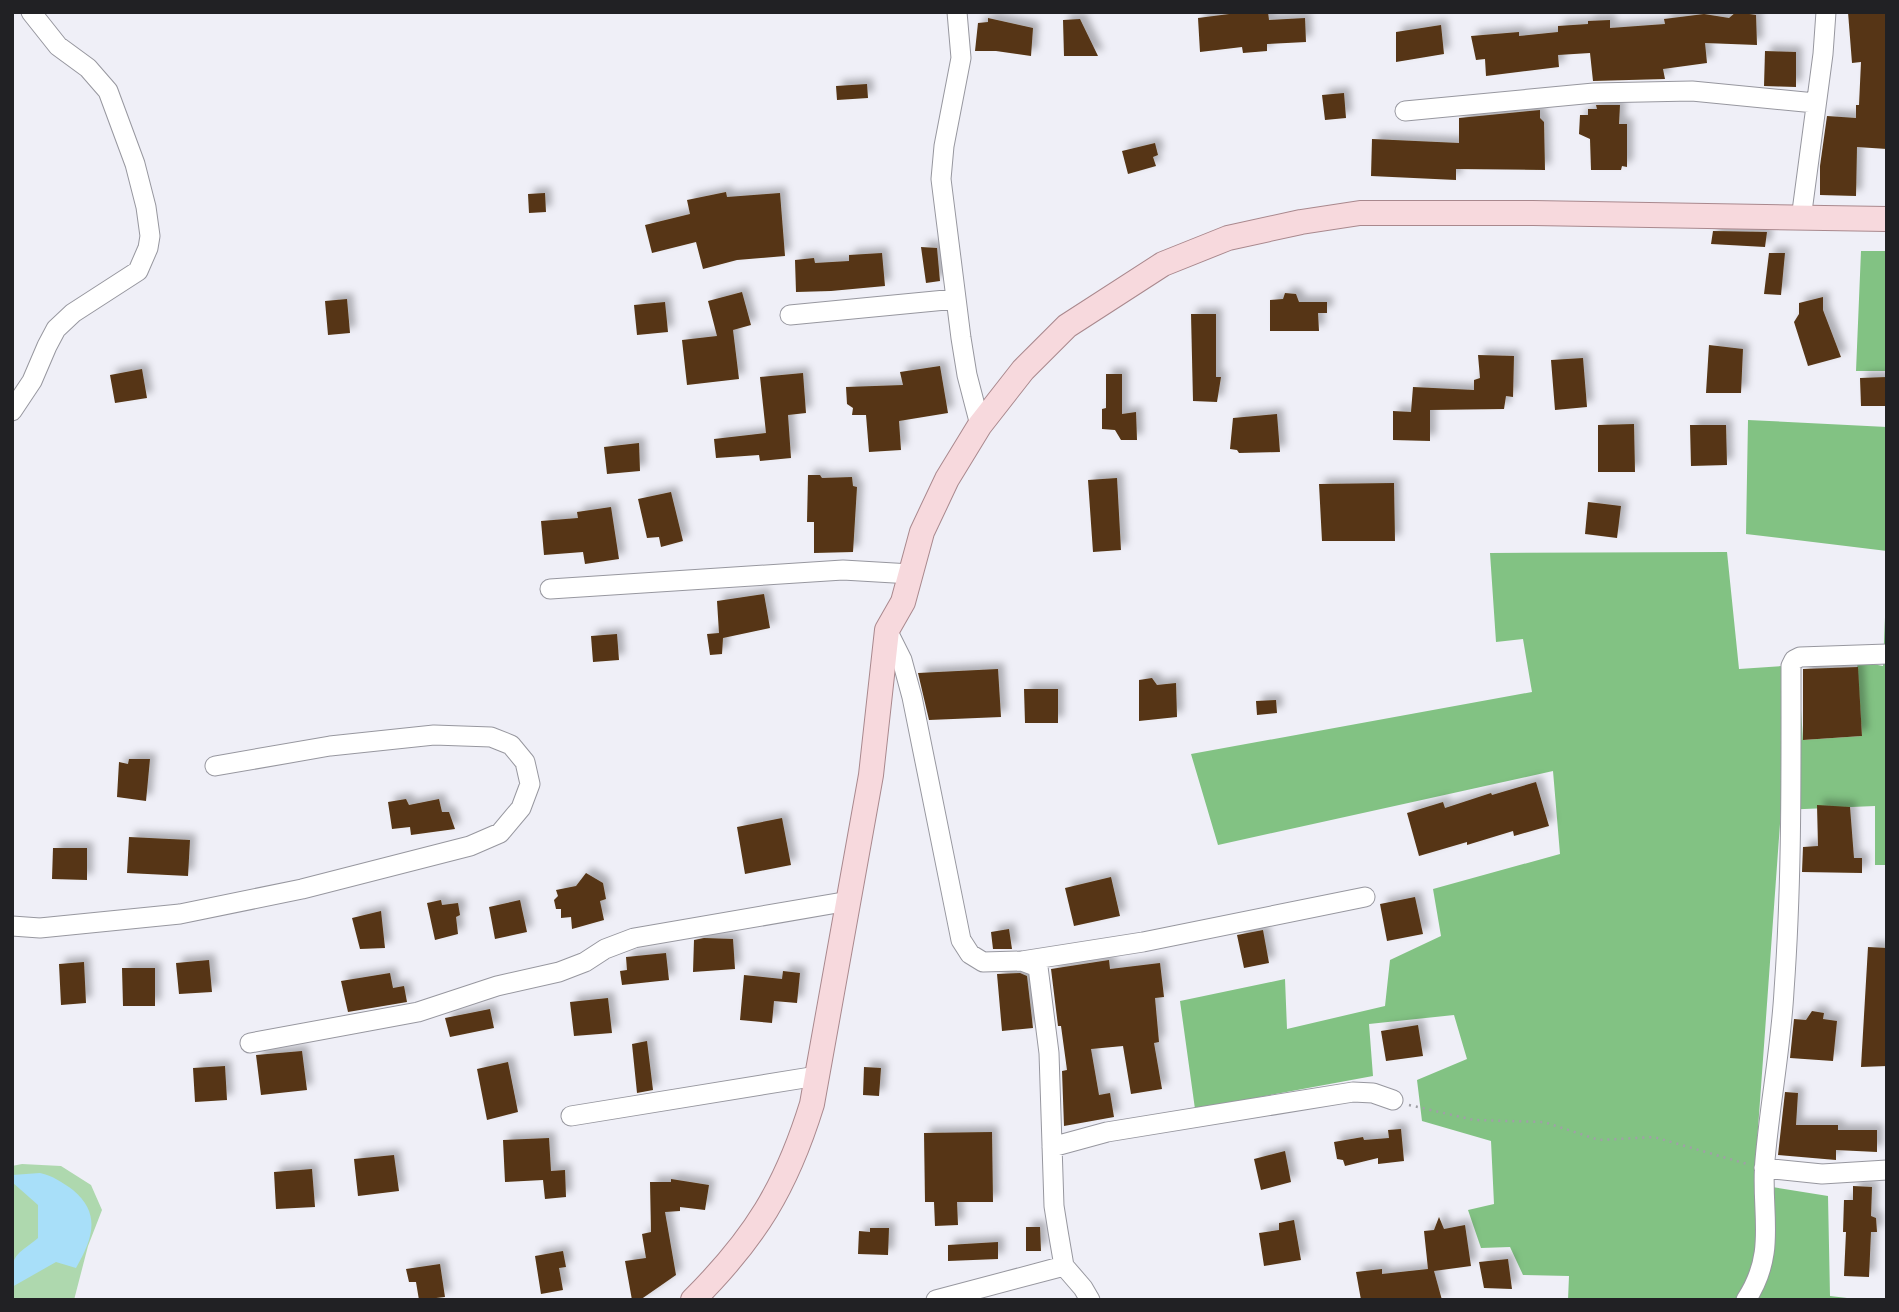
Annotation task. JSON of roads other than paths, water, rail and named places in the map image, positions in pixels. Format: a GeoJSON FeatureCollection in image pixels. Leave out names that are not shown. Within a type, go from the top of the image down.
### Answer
{"type":"FeatureCollection","features":[{"type":"Feature","properties":{"kind":"main road"},"geometry":{"type":"LineString","coordinates":[[693,1300],[727,1266],[750,1237],[778,1191],[797,1150],[812,1104],[871,775],[887,631],[903,602],[922,532],[947,479],[980,425],[1023,370],[1067,326],[1163,264],[1228,238],[1301,222],[1360,213],[1887,219]]}},
{"type":"Feature","properties":{"kind":"street"},"geometry":{"type":"LineString","coordinates":[[12,411],[32,381],[56,329],[73,313],[138,271],[144,261],[150,236],[135,164],[108,90],[88,68],[58,46],[31,12]]}},
{"type":"Feature","properties":{"kind":"street"},"geometry":{"type":"LineString","coordinates":[[957,12],[961,58],[944,146],[941,179],[967,375],[980,425]]}},
{"type":"Feature","properties":{"kind":"street"},"geometry":{"type":"LineString","coordinates":[[1801,219],[1826,12]]}},
{"type":"Feature","properties":{"kind":"street"},"geometry":{"type":"LineString","coordinates":[[1405,111],[1594,93],[1692,91],[1815,103]]}},
{"type":"Feature","properties":{"kind":"street"},"geometry":{"type":"LineString","coordinates":[[790,315],[956,299]]}},
{"type":"Feature","properties":{"kind":"street"},"geometry":{"type":"LineString","coordinates":[[550,589],[843,570],[911,574]]}},
{"type":"Feature","properties":{"kind":"street"},"geometry":{"type":"LineString","coordinates":[[887,631],[902,660],[912,698],[961,940],[970,954],[983,962],[1022,961],[1143,942],[1366,897]]}},
{"type":"Feature","properties":{"kind":"street"},"geometry":{"type":"LineString","coordinates":[[1746,1300],[1760,1269],[1767,1240],[1764,1168],[1784,995],[1789,916],[1791,666],[1794,660],[1800,657],[1887,653]]}},
{"type":"Feature","properties":{"kind":"street"},"geometry":{"type":"LineString","coordinates":[[12,926],[40,928],[180,914],[302,889],[470,846],[500,833],[521,808],[530,784],[525,762],[511,745],[491,737],[433,735],[356,743],[215,766]]}},
{"type":"Feature","properties":{"kind":"street"},"geometry":{"type":"LineString","coordinates":[[250,1043],[418,1012],[497,986],[559,972],[585,962],[605,948],[634,938],[849,901]]}},
{"type":"Feature","properties":{"kind":"street"},"geometry":{"type":"LineString","coordinates":[[1022,961],[1038,967],[1049,1053],[1054,1206],[1064,1266],[1090,1300]]}},
{"type":"Feature","properties":{"kind":"street"},"geometry":{"type":"LineString","coordinates":[[570,1116],[817,1076]]}},
{"type":"Feature","properties":{"kind":"street"},"geometry":{"type":"LineString","coordinates":[[1052,1146],[1107,1132],[1353,1092],[1373,1093],[1393,1100]]}},
{"type":"Feature","properties":{"kind":"street"},"geometry":{"type":"LineString","coordinates":[[1764,1168],[1822,1174],[1887,1170]]}},
{"type":"Feature","properties":{"kind":"street"},"geometry":{"type":"LineString","coordinates":[[936,1300],[1064,1266]]}},
{"type":"Feature","properties":{"kind":"water"},"geometry":{"type":"Polygon","coordinates":[[[40,1173],[61,1182],[82,1199],[91,1218],[90,1237],[76,1268],[56,1262],[12,1287],[16,1257],[38,1238],[38,1205],[12,1182],[12,1175],[40,1173]]]}}]}
